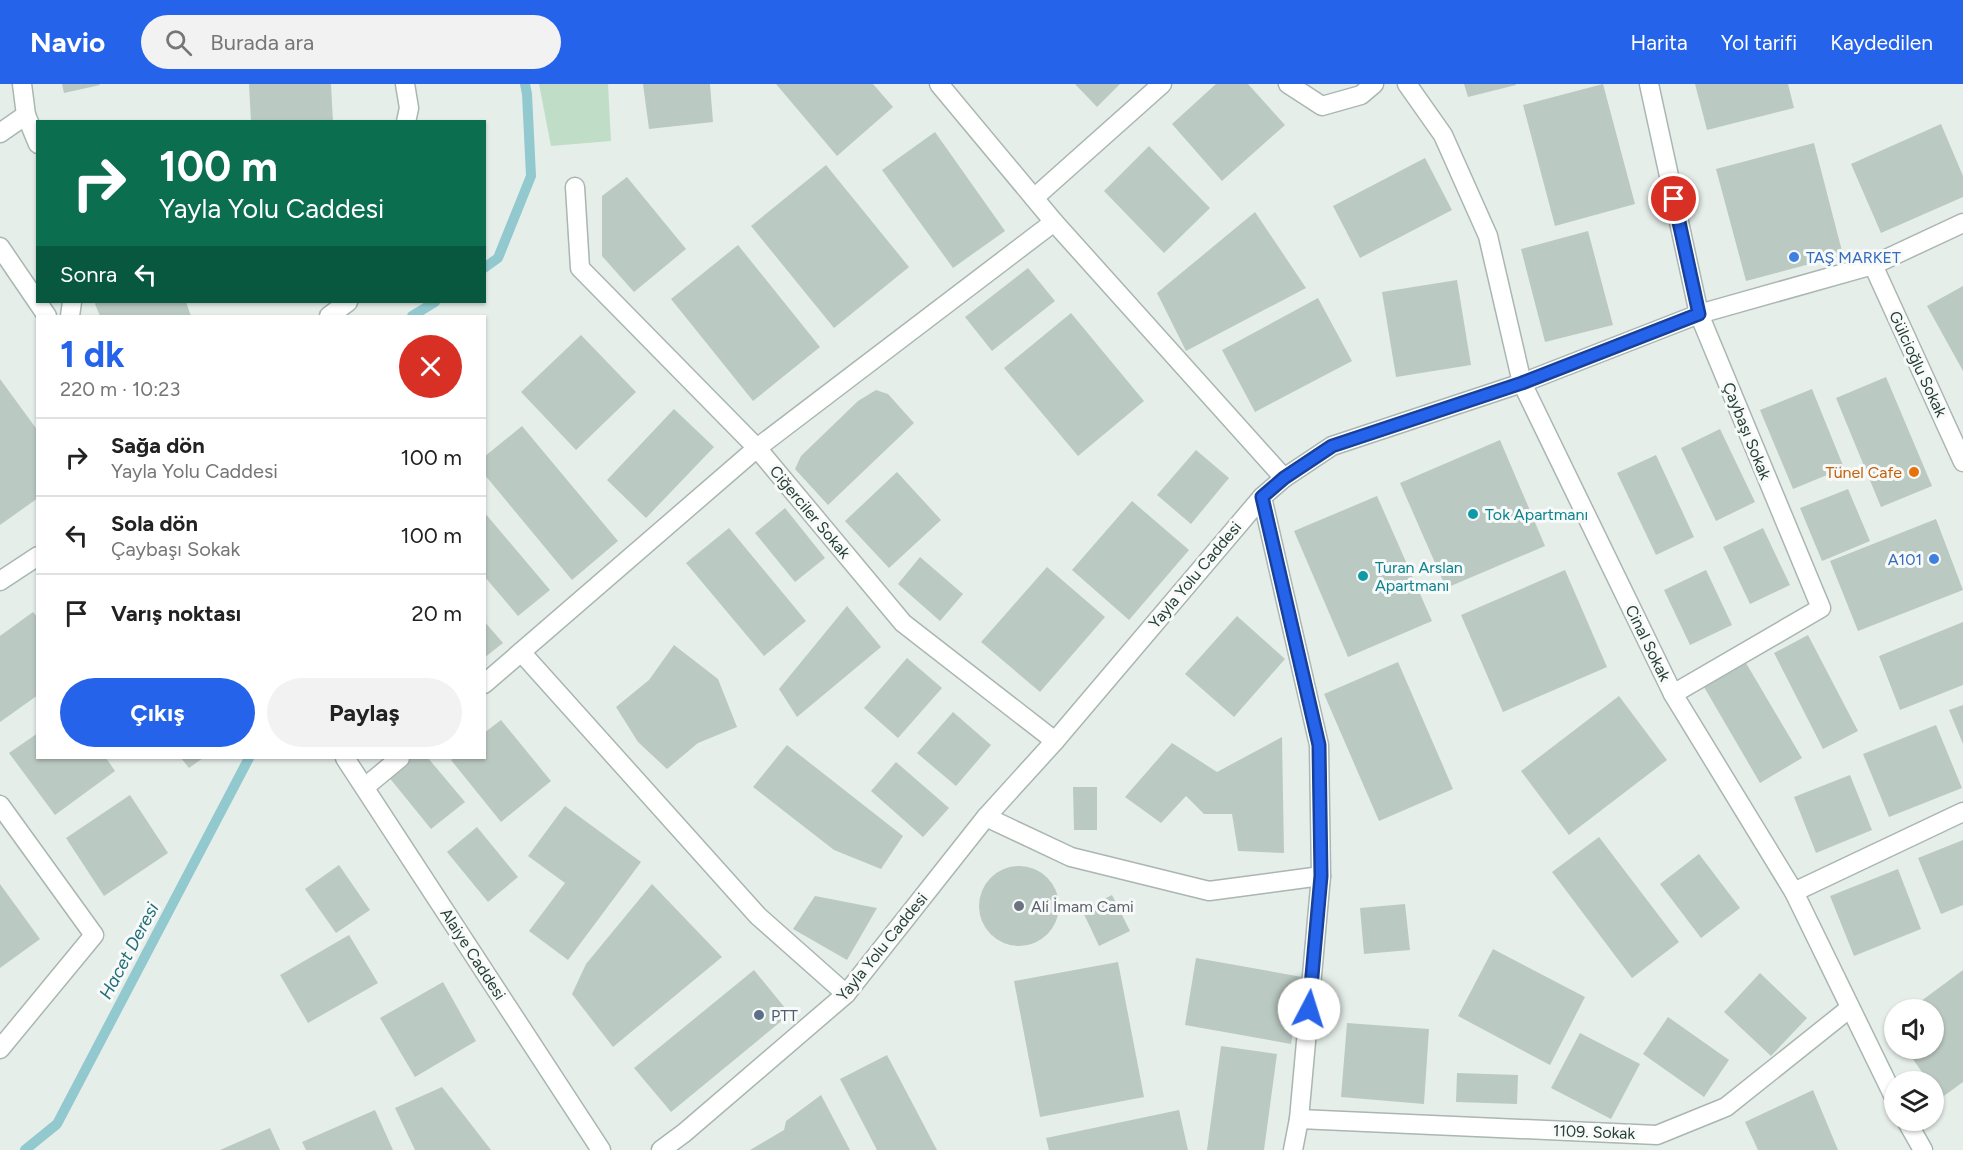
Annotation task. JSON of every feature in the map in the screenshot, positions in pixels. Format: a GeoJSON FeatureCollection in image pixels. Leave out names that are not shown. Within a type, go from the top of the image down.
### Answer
{"type":"FeatureCollection","features":[{"type":"Feature","properties":{"kind":"street"},"geometry":{"type":"LineString","coordinates":[[22,84],[26,114],[36,139]]}},
{"type":"Feature","properties":{"kind":"street"},"geometry":{"type":"LineString","coordinates":[[405,84],[409,108],[406,120]]}},
{"type":"Feature","properties":{"kind":"street"},"geometry":{"type":"LineString","coordinates":[[939,84],[1054,222],[1284,478]]}},
{"type":"Feature","properties":{"kind":"street"},"geometry":{"type":"LineString","coordinates":[[1034,198],[1162,84]]}},
{"type":"Feature","properties":{"kind":"street"},"geometry":{"type":"LineString","coordinates":[[1288,84],[1322,106],[1368,90]]}},
{"type":"Feature","properties":{"kind":"street","name":"Cinal Sokak"},"geometry":{"type":"LineString","coordinates":[[1407,84],[1443,135],[1488,236],[1522,383],[1673,694],[1794,892],[1884,1077]]}},
{"type":"Feature","properties":{"kind":"street","name":"Çaybaşı Sokak"},"geometry":{"type":"LineString","coordinates":[[1649,84],[1699,314],[1821,608],[1673,694]]}},
{"type":"Feature","properties":{"kind":"street"},"geometry":{"type":"LineString","coordinates":[[0,133],[26,114]]}},
{"type":"Feature","properties":{"kind":"street","name":"Ciğerciler Sokak"},"geometry":{"type":"LineString","coordinates":[[575,187],[580,268],[757,448],[903,623],[1054,741]]}},
{"type":"Feature","properties":{"kind":"street"},"geometry":{"type":"LineString","coordinates":[[486,682],[757,448],[1054,222]]}},
{"type":"Feature","properties":{"kind":"street","name":"Yayla Yolu Caddesi"},"geometry":{"type":"LineString","coordinates":[[661,1150],[684,1133],[846,994],[986,817],[1054,741],[1262,497],[1284,478],[1332,446],[1522,383],[1699,314],[1873,265],[1963,223]]}},
{"type":"Feature","properties":{"kind":"street"},"geometry":{"type":"LineString","coordinates":[[0,247],[36,300]]}},
{"type":"Feature","properties":{"kind":"street","name":"Gülcioğlu Sokak"},"geometry":{"type":"LineString","coordinates":[[1873,265],[1963,462]]}},
{"type":"Feature","properties":{"kind":"street"},"geometry":{"type":"LineString","coordinates":[[330,315],[347,303]]}},
{"type":"Feature","properties":{"kind":"street"},"geometry":{"type":"LineString","coordinates":[[1262,497],[1319,745],[1321,876],[1299,1119],[1293,1150]]}},
{"type":"Feature","properties":{"kind":"street"},"geometry":{"type":"LineString","coordinates":[[0,581],[36,557]]}},
{"type":"Feature","properties":{"kind":"street"},"geometry":{"type":"LineString","coordinates":[[521,652],[758,916],[846,994]]}},
{"type":"Feature","properties":{"kind":"street","name":"Alaiye Caddesi"},"geometry":{"type":"LineString","coordinates":[[346,759],[601,1150]]}},
{"type":"Feature","properties":{"kind":"street"},"geometry":{"type":"LineString","coordinates":[[365,787],[399,759]]}},
{"type":"Feature","properties":{"kind":"street"},"geometry":{"type":"LineString","coordinates":[[0,805],[94,935],[0,1049]]}},
{"type":"Feature","properties":{"kind":"street"},"geometry":{"type":"LineString","coordinates":[[1794,892],[1963,812]]}},
{"type":"Feature","properties":{"kind":"street"},"geometry":{"type":"LineString","coordinates":[[986,817],[1071,857],[1209,891],[1321,876]]}},
{"type":"Feature","properties":{"kind":"street","name":"1109. Sokak"},"geometry":{"type":"LineString","coordinates":[[1299,1119],[1657,1135],[1726,1107],[1850,1008]]}},
{"type":"Feature","properties":{"kind":"street"},"geometry":{"type":"LineString","coordinates":[[1912,1131],[1923,1150]]}},
{"type":"Feature","properties":{"kind":"green space"},"geometry":{"type":"Polygon","coordinates":[[[539,84],[608,84],[611,141],[551,146],[539,84]]]}},
{"type":"Feature","properties":{"kind":"building"},"geometry":{"type":"Polygon","coordinates":[[[62,84],[99,84],[100,85],[64,93],[62,84]]]}},
{"type":"Feature","properties":{"kind":"building"},"geometry":{"type":"Polygon","coordinates":[[[249,84],[331,84],[333,120],[251,120],[249,84]]]}},
{"type":"Feature","properties":{"kind":"building"},"geometry":{"type":"Polygon","coordinates":[[[643,84],[710,84],[713,122],[649,129],[643,84]]]}},
{"type":"Feature","properties":{"kind":"building"},"geometry":{"type":"Polygon","coordinates":[[[776,84],[873,84],[893,107],[837,156],[776,84]]]}},
{"type":"Feature","properties":{"kind":"building"},"geometry":{"type":"Polygon","coordinates":[[[1075,84],[1120,84],[1097,107],[1075,84]]]}},
{"type":"Feature","properties":{"kind":"building"},"geometry":{"type":"Polygon","coordinates":[[[1216,84],[1248,84],[1285,125],[1222,181],[1172,124],[1216,84]]]}},
{"type":"Feature","properties":{"kind":"building"},"geometry":{"type":"Polygon","coordinates":[[[1464,84],[1516,84],[1516,85],[1468,97],[1464,84]]]}},
{"type":"Feature","properties":{"kind":"building"},"geometry":{"type":"Polygon","coordinates":[[[1603,84],[1635,204],[1555,226],[1523,105],[1603,84]]]}},
{"type":"Feature","properties":{"kind":"building"},"geometry":{"type":"Polygon","coordinates":[[[1695,84],[1788,84],[1794,108],[1707,130],[1695,84]]]}},
{"type":"Feature","properties":{"kind":"building"},"geometry":{"type":"Polygon","coordinates":[[[1941,124],[1963,176],[1963,197],[1881,233],[1851,164],[1941,124]]]}},
{"type":"Feature","properties":{"kind":"building"},"geometry":{"type":"Polygon","coordinates":[[[935,132],[1005,231],[953,268],[882,170],[935,132]]]}},
{"type":"Feature","properties":{"kind":"building"},"geometry":{"type":"Polygon","coordinates":[[[1814,143],[1843,255],[1746,281],[1716,169],[1814,143]]]}},
{"type":"Feature","properties":{"kind":"building"},"geometry":{"type":"Polygon","coordinates":[[[1149,146],[1210,208],[1164,253],[1104,191],[1149,146]]]}},
{"type":"Feature","properties":{"kind":"building"},"geometry":{"type":"Polygon","coordinates":[[[1425,158],[1452,210],[1360,258],[1333,206],[1425,158]]]}},
{"type":"Feature","properties":{"kind":"building"},"geometry":{"type":"Polygon","coordinates":[[[826,165],[909,267],[834,328],[751,226],[826,165]]]}},
{"type":"Feature","properties":{"kind":"building"},"geometry":{"type":"Polygon","coordinates":[[[627,177],[686,249],[634,292],[602,256],[602,196],[627,177]]]}},
{"type":"Feature","properties":{"kind":"building"},"geometry":{"type":"Polygon","coordinates":[[[1255,212],[1306,288],[1186,351],[1157,293],[1255,212]]]}},
{"type":"Feature","properties":{"kind":"building"},"geometry":{"type":"Polygon","coordinates":[[[1588,231],[1613,325],[1545,342],[1521,249],[1588,231]]]}},
{"type":"Feature","properties":{"kind":"building"},"geometry":{"type":"Polygon","coordinates":[[[738,245],[820,347],[753,401],[671,299],[738,245]]]}},
{"type":"Feature","properties":{"kind":"building"},"geometry":{"type":"Polygon","coordinates":[[[1028,268],[1055,301],[992,351],[965,317],[1028,268]]]}},
{"type":"Feature","properties":{"kind":"building"},"geometry":{"type":"Polygon","coordinates":[[[1457,280],[1471,365],[1396,377],[1382,292],[1457,280]]]}},
{"type":"Feature","properties":{"kind":"building"},"geometry":{"type":"Polygon","coordinates":[[[1963,286],[1963,371],[1927,306],[1963,286]]]}},
{"type":"Feature","properties":{"kind":"building"},"geometry":{"type":"Polygon","coordinates":[[[1318,298],[1352,361],[1255,412],[1222,350],[1318,298]]]}},
{"type":"Feature","properties":{"kind":"building"},"geometry":{"type":"Polygon","coordinates":[[[186,303],[191,315],[100,315],[95,304],[186,303]]]}},
{"type":"Feature","properties":{"kind":"building"},"geometry":{"type":"Polygon","coordinates":[[[1071,313],[1144,401],[1078,456],[1004,368],[1071,313]]]}},
{"type":"Feature","properties":{"kind":"building"},"geometry":{"type":"Polygon","coordinates":[[[581,335],[636,392],[576,450],[521,392],[581,335]]]}},
{"type":"Feature","properties":{"kind":"building"},"geometry":{"type":"Polygon","coordinates":[[[1886,377],[1932,486],[1881,507],[1836,398],[1886,377]]]}},
{"type":"Feature","properties":{"kind":"building"},"geometry":{"type":"Polygon","coordinates":[[[0,379],[36,428],[36,499],[0,525],[0,379]]]}},
{"type":"Feature","properties":{"kind":"building"},"geometry":{"type":"Polygon","coordinates":[[[1812,389],[1844,468],[1793,489],[1760,410],[1812,389]]]}},
{"type":"Feature","properties":{"kind":"building"},"geometry":{"type":"Polygon","coordinates":[[[876,390],[888,394],[914,423],[828,505],[795,469],[801,456],[858,401],[876,390]]]}},
{"type":"Feature","properties":{"kind":"building"},"geometry":{"type":"Polygon","coordinates":[[[674,409],[714,447],[646,518],[607,480],[674,409]]]}},
{"type":"Feature","properties":{"kind":"building"},"geometry":{"type":"Polygon","coordinates":[[[522,426],[618,541],[572,580],[486,476],[486,455],[522,426]]]}},
{"type":"Feature","properties":{"kind":"building"},"geometry":{"type":"Polygon","coordinates":[[[1720,429],[1755,502],[1716,521],[1681,448],[1720,429]]]}},
{"type":"Feature","properties":{"kind":"building","name":"Tok Apartmanı"},"geometry":{"type":"Polygon","coordinates":[[[1500,440],[1545,546],[1446,588],[1400,483],[1500,440]]]}},
{"type":"Feature","properties":{"kind":"building"},"geometry":{"type":"Polygon","coordinates":[[[1196,450],[1229,478],[1191,524],[1157,495],[1196,450]]]}},
{"type":"Feature","properties":{"kind":"building"},"geometry":{"type":"Polygon","coordinates":[[[1656,455],[1694,537],[1656,555],[1617,473],[1656,455]]]}},
{"type":"Feature","properties":{"kind":"building"},"geometry":{"type":"Polygon","coordinates":[[[897,472],[941,520],[889,568],[845,521],[897,472]]]}},
{"type":"Feature","properties":{"kind":"building"},"geometry":{"type":"Polygon","coordinates":[[[1848,489],[1870,541],[1822,561],[1800,508],[1848,489]]]}},
{"type":"Feature","properties":{"kind":"building","name":"Turan Arslan Apartmanı"},"geometry":{"type":"Polygon","coordinates":[[[1377,496],[1432,621],[1348,657],[1294,531],[1377,496]]]}},
{"type":"Feature","properties":{"kind":"building"},"geometry":{"type":"Polygon","coordinates":[[[1132,501],[1189,550],[1129,620],[1072,570],[1132,501]]]}},
{"type":"Feature","properties":{"kind":"building"},"geometry":{"type":"Polygon","coordinates":[[[785,508],[825,558],[795,582],[755,533],[785,508]]]}},
{"type":"Feature","properties":{"kind":"building"},"geometry":{"type":"Polygon","coordinates":[[[486,514],[550,590],[518,616],[486,578],[486,514]]]}},
{"type":"Feature","properties":{"kind":"building"},"geometry":{"type":"Polygon","coordinates":[[[1936,519],[1963,590],[1858,631],[1830,561],[1936,519]]]}},
{"type":"Feature","properties":{"kind":"building"},"geometry":{"type":"Polygon","coordinates":[[[729,528],[806,621],[764,656],[686,563],[729,528]]]}},
{"type":"Feature","properties":{"kind":"building"},"geometry":{"type":"Polygon","coordinates":[[[1763,528],[1790,585],[1750,604],[1723,547],[1763,528]]]}},
{"type":"Feature","properties":{"kind":"building"},"geometry":{"type":"Polygon","coordinates":[[[920,557],[963,594],[940,621],[898,584],[920,557]]]}},
{"type":"Feature","properties":{"kind":"building"},"geometry":{"type":"Polygon","coordinates":[[[1047,567],[1105,617],[1040,692],[981,642],[1047,567]]]}},
{"type":"Feature","properties":{"kind":"building"},"geometry":{"type":"Polygon","coordinates":[[[1565,570],[1607,667],[1503,712],[1461,615],[1565,570]]]}},
{"type":"Feature","properties":{"kind":"building"},"geometry":{"type":"Polygon","coordinates":[[[1706,570],[1732,625],[1690,645],[1664,590],[1706,570]]]}},
{"type":"Feature","properties":{"kind":"building"},"geometry":{"type":"Polygon","coordinates":[[[847,606],[881,647],[797,717],[779,689],[847,606]]]}},
{"type":"Feature","properties":{"kind":"building"},"geometry":{"type":"Polygon","coordinates":[[[33,612],[36,616],[36,696],[0,722],[0,636],[33,612]]]}},
{"type":"Feature","properties":{"kind":"building"},"geometry":{"type":"Polygon","coordinates":[[[1237,616],[1285,659],[1234,717],[1185,674],[1237,616]]]}},
{"type":"Feature","properties":{"kind":"building"},"geometry":{"type":"Polygon","coordinates":[[[1963,622],[1963,685],[1900,710],[1879,656],[1963,622]]]}},
{"type":"Feature","properties":{"kind":"building"},"geometry":{"type":"Polygon","coordinates":[[[486,623],[503,643],[486,656],[486,623]]]}},
{"type":"Feature","properties":{"kind":"building"},"geometry":{"type":"Polygon","coordinates":[[[1808,635],[1858,731],[1823,749],[1774,653],[1808,635]]]}},
{"type":"Feature","properties":{"kind":"building"},"geometry":{"type":"Polygon","coordinates":[[[674,645],[718,679],[737,727],[698,743],[667,769],[638,742],[616,707],[649,680],[674,645]]]}},
{"type":"Feature","properties":{"kind":"building"},"geometry":{"type":"Polygon","coordinates":[[[907,658],[942,688],[898,738],[864,708],[907,658]]]}},
{"type":"Feature","properties":{"kind":"building"},"geometry":{"type":"Polygon","coordinates":[[[1398,662],[1453,789],[1379,821],[1324,694],[1398,662]]]}},
{"type":"Feature","properties":{"kind":"building"},"geometry":{"type":"Polygon","coordinates":[[[1746,663],[1802,758],[1760,783],[1704,687],[1746,663]]]}},
{"type":"Feature","properties":{"kind":"building"},"geometry":{"type":"Polygon","coordinates":[[[1619,696],[1667,760],[1569,835],[1521,771],[1619,696]]]}},
{"type":"Feature","properties":{"kind":"building"},"geometry":{"type":"Polygon","coordinates":[[[1963,705],[1963,744],[1949,710],[1963,705]]]}},
{"type":"Feature","properties":{"kind":"building"},"geometry":{"type":"Polygon","coordinates":[[[953,712],[991,745],[956,786],[917,753],[953,712]]]}},
{"type":"Feature","properties":{"kind":"building"},"geometry":{"type":"Polygon","coordinates":[[[501,720],[551,781],[501,822],[451,760],[486,759],[486,731],[501,720]]]}},
{"type":"Feature","properties":{"kind":"building"},"geometry":{"type":"Polygon","coordinates":[[[1936,725],[1962,788],[1889,817],[1863,754],[1936,725]]]}},
{"type":"Feature","properties":{"kind":"building"},"geometry":{"type":"Polygon","coordinates":[[[36,734],[36,759],[107,759],[115,771],[55,815],[9,753],[36,734]]]}},
{"type":"Feature","properties":{"kind":"building"},"geometry":{"type":"Polygon","coordinates":[[[1282,737],[1284,853],[1238,851],[1232,814],[1204,814],[1186,796],[1161,823],[1125,797],[1172,743],[1217,772],[1282,737]]]}},
{"type":"Feature","properties":{"kind":"building"},"geometry":{"type":"Polygon","coordinates":[[[787,745],[903,836],[881,869],[834,850],[753,787],[787,745]]]}},
{"type":"Feature","properties":{"kind":"building"},"geometry":{"type":"Polygon","coordinates":[[[182,759],[202,759],[189,768],[182,759]]]}},
{"type":"Feature","properties":{"kind":"building"},"geometry":{"type":"Polygon","coordinates":[[[410,759],[429,759],[465,802],[431,829],[388,776],[410,759]]]}},
{"type":"Feature","properties":{"kind":"building"},"geometry":{"type":"Polygon","coordinates":[[[896,762],[949,808],[923,837],[871,791],[896,762]]]}},
{"type":"Feature","properties":{"kind":"building"},"geometry":{"type":"Polygon","coordinates":[[[1850,775],[1872,830],[1816,853],[1794,797],[1850,775]]]}},
{"type":"Feature","properties":{"kind":"building"},"geometry":{"type":"Polygon","coordinates":[[[1073,787],[1097,787],[1097,830],[1074,830],[1073,787]]]}},
{"type":"Feature","properties":{"kind":"building"},"geometry":{"type":"Polygon","coordinates":[[[130,795],[168,853],[104,896],[66,838],[130,795]]]}},
{"type":"Feature","properties":{"kind":"building"},"geometry":{"type":"Polygon","coordinates":[[[565,806],[641,862],[568,960],[529,931],[565,883],[528,856],[565,806]]]}},
{"type":"Feature","properties":{"kind":"building"},"geometry":{"type":"Polygon","coordinates":[[[477,827],[518,877],[488,902],[447,852],[477,827]]]}},
{"type":"Feature","properties":{"kind":"building"},"geometry":{"type":"Polygon","coordinates":[[[1599,837],[1679,942],[1632,978],[1552,872],[1599,837]]]}},
{"type":"Feature","properties":{"kind":"building"},"geometry":{"type":"Polygon","coordinates":[[[1963,840],[1963,905],[1941,914],[1918,858],[1963,840]]]}},
{"type":"Feature","properties":{"kind":"building"},"geometry":{"type":"Polygon","coordinates":[[[1699,854],[1740,908],[1701,938],[1660,884],[1699,854]]]}},
{"type":"Feature","properties":{"kind":"building"},"geometry":{"type":"Polygon","coordinates":[[[339,865],[370,910],[336,933],[305,889],[339,865]]]}},
{"type":"Feature","properties":{"kind":"building","name":"Ali İmam Cami"},"geometry":{"type":"Polygon","coordinates":[[[1011,866],[1027,866],[1048,877],[1059,898],[1059,914],[1048,935],[1027,946],[1011,946],[997,940],[985,928],[979,914],[979,898],[985,884],[997,872],[1011,866]]]}},
{"type":"Feature","properties":{"kind":"building"},"geometry":{"type":"Polygon","coordinates":[[[1898,869],[1921,929],[1854,956],[1830,896],[1898,869]]]}},
{"type":"Feature","properties":{"kind":"building"},"geometry":{"type":"Polygon","coordinates":[[[0,884],[40,939],[0,968],[0,884]]]}},
{"type":"Feature","properties":{"kind":"building"},"geometry":{"type":"Polygon","coordinates":[[[652,884],[722,957],[613,1047],[572,994],[586,964],[652,884]]]}},
{"type":"Feature","properties":{"kind":"building"},"geometry":{"type":"Polygon","coordinates":[[[1112,895],[1130,931],[1099,946],[1082,910],[1112,895]]]}},
{"type":"Feature","properties":{"kind":"building"},"geometry":{"type":"Polygon","coordinates":[[[815,896],[877,908],[847,960],[793,929],[815,896]]]}},
{"type":"Feature","properties":{"kind":"building"},"geometry":{"type":"Polygon","coordinates":[[[1405,904],[1410,950],[1364,954],[1360,908],[1405,904]]]}},
{"type":"Feature","properties":{"kind":"building"},"geometry":{"type":"Polygon","coordinates":[[[349,935],[378,983],[308,1023],[280,975],[349,935]]]}},
{"type":"Feature","properties":{"kind":"building"},"geometry":{"type":"Polygon","coordinates":[[[1493,949],[1585,997],[1550,1065],[1458,1016],[1493,949]]]}},
{"type":"Feature","properties":{"kind":"building"},"geometry":{"type":"Polygon","coordinates":[[[1196,958],[1302,977],[1291,1044],[1185,1025],[1196,958]]]}},
{"type":"Feature","properties":{"kind":"building"},"geometry":{"type":"Polygon","coordinates":[[[1118,962],[1144,1097],[1040,1117],[1014,981],[1118,962]]]}},
{"type":"Feature","properties":{"kind":"building"},"geometry":{"type":"Polygon","coordinates":[[[754,970],[790,1014],[671,1112],[634,1068],[754,970]]]}},
{"type":"Feature","properties":{"kind":"building"},"geometry":{"type":"Polygon","coordinates":[[[1963,970],[1963,1082],[1944,1096],[1944,1071],[1921,1071],[1913,1059],[1944,1059],[1944,999],[1924,999],[1963,970]]]}},
{"type":"Feature","properties":{"kind":"building"},"geometry":{"type":"Polygon","coordinates":[[[1760,973],[1807,1018],[1771,1056],[1724,1012],[1760,973]]]}},
{"type":"Feature","properties":{"kind":"building"},"geometry":{"type":"Polygon","coordinates":[[[443,982],[476,1041],[415,1077],[380,1018],[443,982]]]}},
{"type":"Feature","properties":{"kind":"building"},"geometry":{"type":"Polygon","coordinates":[[[1668,1017],[1729,1060],[1704,1097],[1643,1054],[1668,1017]]]}},
{"type":"Feature","properties":{"kind":"building"},"geometry":{"type":"Polygon","coordinates":[[[1347,1023],[1429,1029],[1424,1104],[1341,1097],[1347,1023]]]}},
{"type":"Feature","properties":{"kind":"building"},"geometry":{"type":"Polygon","coordinates":[[[1580,1033],[1640,1064],[1611,1119],[1551,1088],[1580,1033]]]}},
{"type":"Feature","properties":{"kind":"building"},"geometry":{"type":"Polygon","coordinates":[[[1221,1046],[1277,1054],[1264,1150],[1207,1150],[1221,1046]]]}},
{"type":"Feature","properties":{"kind":"building"},"geometry":{"type":"Polygon","coordinates":[[[887,1055],[937,1150],[877,1150],[840,1079],[887,1055]]]}},
{"type":"Feature","properties":{"kind":"building"},"geometry":{"type":"Polygon","coordinates":[[[1457,1073],[1518,1075],[1517,1104],[1456,1102],[1457,1073]]]}},
{"type":"Feature","properties":{"kind":"building"},"geometry":{"type":"Polygon","coordinates":[[[442,1087],[491,1150],[415,1150],[395,1108],[442,1087]]]}},
{"type":"Feature","properties":{"kind":"building"},"geometry":{"type":"Polygon","coordinates":[[[1813,1090],[1838,1150],[1758,1150],[1745,1122],[1813,1090]]]}},
{"type":"Feature","properties":{"kind":"building"},"geometry":{"type":"Polygon","coordinates":[[[821,1095],[850,1150],[750,1150],[784,1130],[786,1121],[821,1095]]]}},
{"type":"Feature","properties":{"kind":"building"},"geometry":{"type":"Polygon","coordinates":[[[375,1110],[393,1150],[306,1150],[302,1142],[375,1110]]]}},
{"type":"Feature","properties":{"kind":"building"},"geometry":{"type":"Polygon","coordinates":[[[1179,1110],[1188,1150],[1049,1150],[1046,1138],[1179,1110]]]}},
{"type":"Feature","properties":{"kind":"building"},"geometry":{"type":"Polygon","coordinates":[[[270,1128],[280,1150],[220,1150],[270,1128]]]}},
{"type":"Feature","properties":{"kind":"waterway","name":"Hacet Deresi"},"geometry":{"type":"LineString","coordinates":[[486,267],[498,258],[531,176],[525,84]]}},
{"type":"Feature","properties":{"kind":"waterway","name":"Hacet Deresi"},"geometry":{"type":"LineString","coordinates":[[414,315],[433,303]]}},
{"type":"Feature","properties":{"kind":"waterway","name":"Hacet Deresi"},"geometry":{"type":"LineString","coordinates":[[25,1150],[57,1124],[248,759]]}},
{"type":"Feature","properties":{"kind":"place","name":"TAŞ MARKET"},"geometry":{"type":"Point","coordinates":[1794,257]}},
{"type":"Feature","properties":{"kind":"place","name":"Tünel Cafe"},"geometry":{"type":"Point","coordinates":[1914,472]}},
{"type":"Feature","properties":{"kind":"place","name":"Tok Apartmanı"},"geometry":{"type":"Point","coordinates":[1473,514]}},
{"type":"Feature","properties":{"kind":"place","name":"A101"},"geometry":{"type":"Point","coordinates":[1934,559]}},
{"type":"Feature","properties":{"kind":"place","name":"Turan Arslan Apartmanı"},"geometry":{"type":"Point","coordinates":[1363,576]}},
{"type":"Feature","properties":{"kind":"place","name":"Ali İmam Cami"},"geometry":{"type":"Point","coordinates":[1019,906]}},
{"type":"Feature","properties":{"kind":"place","name":"PTT"},"geometry":{"type":"Point","coordinates":[759,1015]}},
{"type":"Feature","properties":{"kind":"route"},"geometry":{"type":"LineString","coordinates":[[1309,1009],[1321,876],[1319,745],[1262,497],[1284,478],[1332,446],[1522,383],[1699,314],[1674,199]]}}]}
